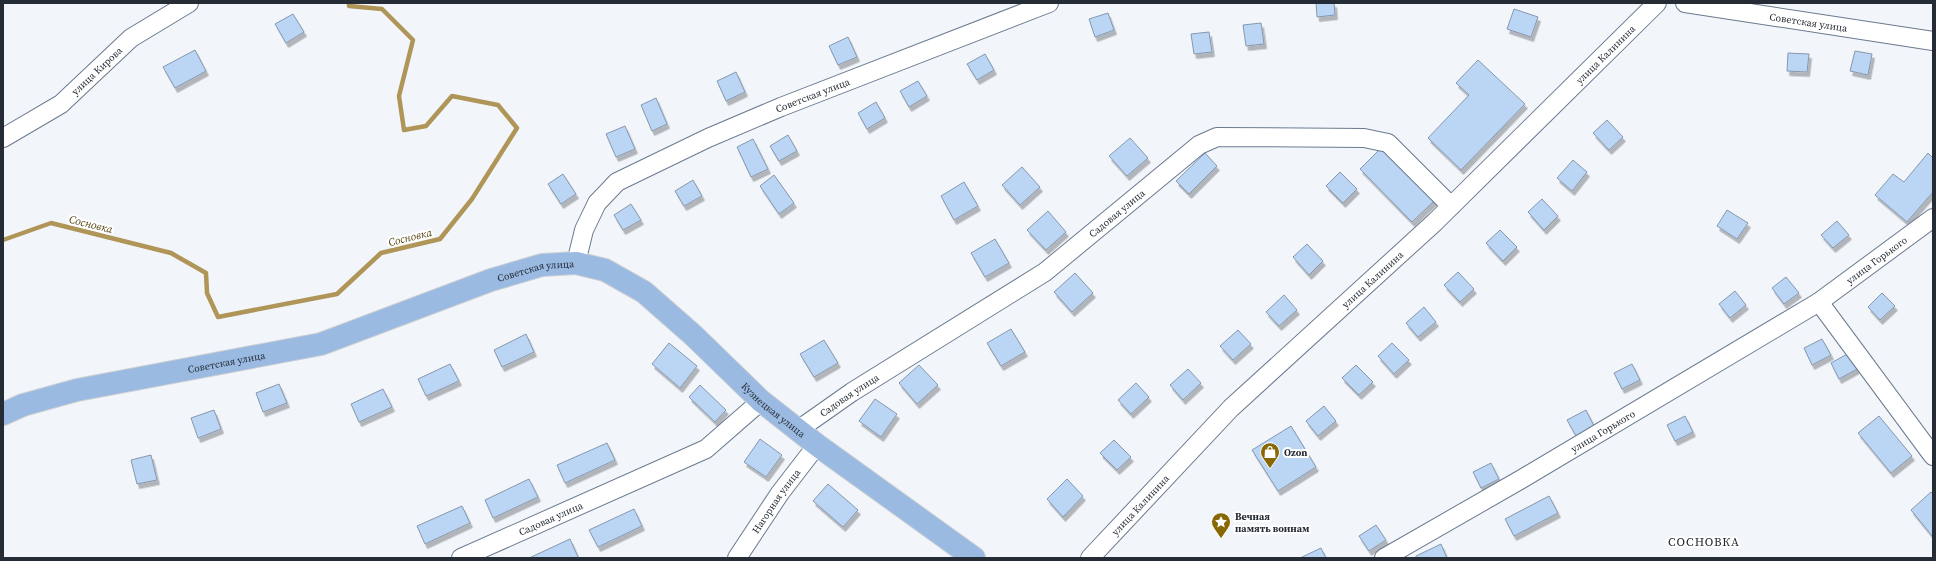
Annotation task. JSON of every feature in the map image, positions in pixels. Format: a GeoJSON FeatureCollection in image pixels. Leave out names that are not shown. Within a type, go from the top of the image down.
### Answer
{"type":"FeatureCollection","features":[{"type":"Feature","properties":{"kind":"main road","name":"Кузнецкая улица"},"geometry":{"type":"LineString","coordinates":[[576,263],[605,270],[644,292],[693,335],[761,401],[817,445],[974,558]]}},
{"type":"Feature","properties":{"kind":"main road","name":"Советская улица"},"geometry":{"type":"LineString","coordinates":[[3,414],[23,405],[77,390],[321,344],[492,280],[542,266],[576,263]]}},
{"type":"Feature","properties":{"kind":"street","name":"улица Кирова"},"geometry":{"type":"LineString","coordinates":[[3,138],[61,104],[131,38],[189,3]]}},
{"type":"Feature","properties":{"kind":"street","name":"Советская улица"},"geometry":{"type":"LineString","coordinates":[[576,263],[584,230],[597,203],[617,182],[708,138],[781,107],[1049,3]]}},
{"type":"Feature","properties":{"kind":"street","name":"улица Калинина"},"geometry":{"type":"LineString","coordinates":[[1090,558],[1232,408],[1451,206],[1657,3]]}},
{"type":"Feature","properties":{"kind":"street","name":"Советская улица"},"geometry":{"type":"LineString","coordinates":[[1685,3],[1933,41]]}},
{"type":"Feature","properties":{"kind":"street","name":"Садовая улица"},"geometry":{"type":"LineString","coordinates":[[798,430],[858,388],[1045,272],[1199,145],[1217,137],[1364,138],[1388,143],[1451,206]]}},
{"type":"Feature","properties":{"kind":"street","name":"улица Горького"},"geometry":{"type":"LineString","coordinates":[[1384,558],[1527,476],[1819,302],[1933,218]]}},
{"type":"Feature","properties":{"kind":"street"},"geometry":{"type":"LineString","coordinates":[[1819,302],[1933,456]]}},
{"type":"Feature","properties":{"kind":"street","name":"Садовая улица"},"geometry":{"type":"LineString","coordinates":[[460,558],[706,449],[761,401]]}},
{"type":"Feature","properties":{"kind":"street","name":"Нагорная улица"},"geometry":{"type":"LineString","coordinates":[[737,558],[780,493],[817,445]]}},
{"type":"Feature","properties":{"kind":"building"},"geometry":{"type":"Polygon","coordinates":[[[1316,3],[1334,3],[1335,15],[1317,17],[1316,3]]]}},
{"type":"Feature","properties":{"kind":"building"},"geometry":{"type":"Polygon","coordinates":[[[1514,9],[1538,17],[1531,37],[1507,29],[1514,9]]]}},
{"type":"Feature","properties":{"kind":"building"},"geometry":{"type":"Polygon","coordinates":[[[1108,13],[1114,30],[1095,37],[1089,19],[1108,13]]]}},
{"type":"Feature","properties":{"kind":"building"},"geometry":{"type":"Polygon","coordinates":[[[293,14],[304,32],[286,43],[275,24],[293,14]]]}},
{"type":"Feature","properties":{"kind":"building"},"geometry":{"type":"Polygon","coordinates":[[[1261,23],[1264,44],[1246,46],[1243,25],[1261,23]]]}},
{"type":"Feature","properties":{"kind":"building"},"geometry":{"type":"Polygon","coordinates":[[[1209,32],[1212,52],[1194,54],[1191,34],[1209,32]]]}},
{"type":"Feature","properties":{"kind":"building"},"geometry":{"type":"Polygon","coordinates":[[[848,37],[857,57],[838,65],[829,46],[848,37]]]}},
{"type":"Feature","properties":{"kind":"building"},"geometry":{"type":"Polygon","coordinates":[[[195,50],[206,71],[175,88],[163,67],[195,50]]]}},
{"type":"Feature","properties":{"kind":"building"},"geometry":{"type":"Polygon","coordinates":[[[1855,51],[1872,54],[1868,75],[1850,71],[1855,51]]]}},
{"type":"Feature","properties":{"kind":"building"},"geometry":{"type":"Polygon","coordinates":[[[1788,53],[1809,54],[1807,72],[1787,71],[1788,53]]]}},
{"type":"Feature","properties":{"kind":"building"},"geometry":{"type":"Polygon","coordinates":[[[985,54],[994,70],[977,80],[967,64],[985,54]]]}},
{"type":"Feature","properties":{"kind":"building"},"geometry":{"type":"Polygon","coordinates":[[[1478,60],[1525,104],[1461,170],[1428,138],[1469,95],[1456,83],[1478,60]]]}},
{"type":"Feature","properties":{"kind":"building"},"geometry":{"type":"Polygon","coordinates":[[[736,72],[745,92],[726,101],[717,81],[736,72]]]}},
{"type":"Feature","properties":{"kind":"building"},"geometry":{"type":"Polygon","coordinates":[[[918,81],[927,96],[909,107],[900,91],[918,81]]]}},
{"type":"Feature","properties":{"kind":"building"},"geometry":{"type":"Polygon","coordinates":[[[656,98],[667,124],[652,131],[641,105],[656,98]]]}},
{"type":"Feature","properties":{"kind":"building"},"geometry":{"type":"Polygon","coordinates":[[[876,102],[885,118],[867,129],[858,113],[876,102]]]}},
{"type":"Feature","properties":{"kind":"building"},"geometry":{"type":"Polygon","coordinates":[[[1607,120],[1623,137],[1609,150],[1593,133],[1607,120]]]}},
{"type":"Feature","properties":{"kind":"building"},"geometry":{"type":"Polygon","coordinates":[[[625,126],[635,149],[616,157],[606,134],[625,126]]]}},
{"type":"Feature","properties":{"kind":"building"},"geometry":{"type":"Polygon","coordinates":[[[788,135],[797,151],[779,161],[770,146],[788,135]]]}},
{"type":"Feature","properties":{"kind":"building"},"geometry":{"type":"Polygon","coordinates":[[[1130,138],[1148,158],[1127,176],[1109,156],[1130,138]]]}},
{"type":"Feature","properties":{"kind":"building"},"geometry":{"type":"Polygon","coordinates":[[[753,139],[768,169],[751,177],[737,147],[753,139]]]}},
{"type":"Feature","properties":{"kind":"building"},"geometry":{"type":"Polygon","coordinates":[[[1383,146],[1435,200],[1412,222],[1360,169],[1383,146]]]}},
{"type":"Feature","properties":{"kind":"building"},"geometry":{"type":"Polygon","coordinates":[[[1205,153],[1217,166],[1189,194],[1176,181],[1205,153]]]}},
{"type":"Feature","properties":{"kind":"building"},"geometry":{"type":"Polygon","coordinates":[[[1928,153],[1933,158],[1933,192],[1907,222],[1875,195],[1893,174],[1904,182],[1928,153]]]}},
{"type":"Feature","properties":{"kind":"building"},"geometry":{"type":"Polygon","coordinates":[[[1573,160],[1587,172],[1572,191],[1557,178],[1573,160]]]}},
{"type":"Feature","properties":{"kind":"building"},"geometry":{"type":"Polygon","coordinates":[[[1022,167],[1040,187],[1020,205],[1002,185],[1022,167]]]}},
{"type":"Feature","properties":{"kind":"building"},"geometry":{"type":"Polygon","coordinates":[[[1340,172],[1357,189],[1343,203],[1326,186],[1340,172]]]}},
{"type":"Feature","properties":{"kind":"building"},"geometry":{"type":"Polygon","coordinates":[[[563,174],[576,194],[561,204],[548,184],[563,174]]]}},
{"type":"Feature","properties":{"kind":"building"},"geometry":{"type":"Polygon","coordinates":[[[774,175],[794,203],[779,214],[760,186],[774,175]]]}},
{"type":"Feature","properties":{"kind":"building"},"geometry":{"type":"Polygon","coordinates":[[[693,180],[702,196],[684,206],[675,191],[693,180]]]}},
{"type":"Feature","properties":{"kind":"building"},"geometry":{"type":"Polygon","coordinates":[[[964,182],[978,206],[954,220],[941,196],[964,182]]]}},
{"type":"Feature","properties":{"kind":"building"},"geometry":{"type":"Polygon","coordinates":[[[1542,199],[1558,216],[1544,230],[1528,212],[1542,199]]]}},
{"type":"Feature","properties":{"kind":"building"},"geometry":{"type":"Polygon","coordinates":[[[631,204],[641,220],[623,230],[614,215],[631,204]]]}},
{"type":"Feature","properties":{"kind":"building"},"geometry":{"type":"Polygon","coordinates":[[[1727,210],[1748,223],[1737,239],[1717,226],[1727,210]]]}},
{"type":"Feature","properties":{"kind":"building"},"geometry":{"type":"Polygon","coordinates":[[[1048,211],[1066,232],[1046,250],[1027,230],[1048,211]]]}},
{"type":"Feature","properties":{"kind":"building"},"geometry":{"type":"Polygon","coordinates":[[[1837,221],[1849,235],[1833,248],[1821,235],[1837,221]]]}},
{"type":"Feature","properties":{"kind":"building"},"geometry":{"type":"Polygon","coordinates":[[[1500,230],[1517,247],[1503,261],[1486,243],[1500,230]]]}},
{"type":"Feature","properties":{"kind":"building"},"geometry":{"type":"Polygon","coordinates":[[[995,239],[1009,263],[985,277],[971,253],[995,239]]]}},
{"type":"Feature","properties":{"kind":"building"},"geometry":{"type":"Polygon","coordinates":[[[1307,244],[1323,261],[1309,275],[1293,257],[1307,244]]]}},
{"type":"Feature","properties":{"kind":"building"},"geometry":{"type":"Polygon","coordinates":[[[1458,272],[1474,289],[1460,302],[1444,285],[1458,272]]]}},
{"type":"Feature","properties":{"kind":"building"},"geometry":{"type":"Polygon","coordinates":[[[1075,273],[1093,293],[1072,312],[1054,292],[1075,273]]]}},
{"type":"Feature","properties":{"kind":"building"},"geometry":{"type":"Polygon","coordinates":[[[1786,277],[1799,293],[1784,304],[1772,288],[1786,277]]]}},
{"type":"Feature","properties":{"kind":"building"},"geometry":{"type":"Polygon","coordinates":[[[1735,291],[1746,305],[1730,318],[1719,304],[1735,291]]]}},
{"type":"Feature","properties":{"kind":"building"},"geometry":{"type":"Polygon","coordinates":[[[1882,293],[1895,306],[1880,320],[1868,307],[1882,293]]]}},
{"type":"Feature","properties":{"kind":"building"},"geometry":{"type":"Polygon","coordinates":[[[1284,295],[1297,310],[1279,326],[1266,312],[1284,295]]]}},
{"type":"Feature","properties":{"kind":"building"},"geometry":{"type":"Polygon","coordinates":[[[1424,307],[1436,322],[1418,337],[1406,323],[1424,307]]]}},
{"type":"Feature","properties":{"kind":"building"},"geometry":{"type":"Polygon","coordinates":[[[1011,329],[1025,352],[1001,366],[987,343],[1011,329]]]}},
{"type":"Feature","properties":{"kind":"building"},"geometry":{"type":"Polygon","coordinates":[[[1238,330],[1251,344],[1233,360],[1220,346],[1238,330]]]}},
{"type":"Feature","properties":{"kind":"building"},"geometry":{"type":"Polygon","coordinates":[[[526,334],[534,352],[502,367],[494,350],[526,334]]]}},
{"type":"Feature","properties":{"kind":"building"},"geometry":{"type":"Polygon","coordinates":[[[1822,339],[1831,355],[1812,365],[1804,348],[1822,339]]]}},
{"type":"Feature","properties":{"kind":"building"},"geometry":{"type":"Polygon","coordinates":[[[824,340],[838,363],[814,377],[800,354],[824,340]]]}},
{"type":"Feature","properties":{"kind":"building"},"geometry":{"type":"Polygon","coordinates":[[[669,343],[697,366],[680,388],[652,364],[669,343]]]}},
{"type":"Feature","properties":{"kind":"building"},"geometry":{"type":"Polygon","coordinates":[[[1392,343],[1409,360],[1394,374],[1378,356],[1392,343]]]}},
{"type":"Feature","properties":{"kind":"building"},"geometry":{"type":"Polygon","coordinates":[[[1849,353],[1857,369],[1839,379],[1831,363],[1849,353]]]}},
{"type":"Feature","properties":{"kind":"building"},"geometry":{"type":"Polygon","coordinates":[[[450,364],[459,381],[426,396],[418,379],[450,364]]]}},
{"type":"Feature","properties":{"kind":"building"},"geometry":{"type":"Polygon","coordinates":[[[1632,364],[1640,380],[1622,389],[1614,373],[1632,364]]]}},
{"type":"Feature","properties":{"kind":"building"},"geometry":{"type":"Polygon","coordinates":[[[919,365],[938,385],[917,404],[899,383],[919,365]]]}},
{"type":"Feature","properties":{"kind":"building"},"geometry":{"type":"Polygon","coordinates":[[[1356,365],[1373,382],[1359,395],[1342,378],[1356,365]]]}},
{"type":"Feature","properties":{"kind":"building"},"geometry":{"type":"Polygon","coordinates":[[[1188,369],[1201,383],[1183,400],[1170,385],[1188,369]]]}},
{"type":"Feature","properties":{"kind":"building"},"geometry":{"type":"Polygon","coordinates":[[[1136,383],[1149,397],[1131,414],[1118,400],[1136,383]]]}},
{"type":"Feature","properties":{"kind":"building"},"geometry":{"type":"Polygon","coordinates":[[[279,384],[287,403],[263,412],[256,393],[279,384]]]}},
{"type":"Feature","properties":{"kind":"building"},"geometry":{"type":"Polygon","coordinates":[[[700,385],[726,410],[715,422],[689,397],[700,385]]]}},
{"type":"Feature","properties":{"kind":"building"},"geometry":{"type":"Polygon","coordinates":[[[383,389],[392,407],[359,422],[351,404],[383,389]]]}},
{"type":"Feature","properties":{"kind":"building"},"geometry":{"type":"Polygon","coordinates":[[[875,399],[897,414],[881,437],[859,421],[875,399]]]}},
{"type":"Feature","properties":{"kind":"building"},"geometry":{"type":"Polygon","coordinates":[[[1324,406],[1336,421],[1318,436],[1306,421],[1324,406]]]}},
{"type":"Feature","properties":{"kind":"building"},"geometry":{"type":"Polygon","coordinates":[[[214,410],[221,429],[198,438],[191,418],[214,410]]]}},
{"type":"Feature","properties":{"kind":"building"},"geometry":{"type":"Polygon","coordinates":[[[1586,410],[1594,426],[1576,436],[1567,420],[1586,410]]]}},
{"type":"Feature","properties":{"kind":"building"},"geometry":{"type":"Polygon","coordinates":[[[1685,416],[1693,432],[1675,441],[1667,425],[1685,416]]]}},
{"type":"Feature","properties":{"kind":"building"},"geometry":{"type":"Polygon","coordinates":[[[1879,416],[1912,456],[1891,473],[1858,433],[1879,416]]]}},
{"type":"Feature","properties":{"kind":"building"},"geometry":{"type":"Polygon","coordinates":[[[1291,426],[1316,467],[1278,491],[1252,450],[1291,426]]]}},
{"type":"Feature","properties":{"kind":"building"},"geometry":{"type":"Polygon","coordinates":[[[760,439],[782,455],[766,477],[744,462],[760,439]]]}},
{"type":"Feature","properties":{"kind":"building"},"geometry":{"type":"Polygon","coordinates":[[[1114,440],[1131,457],[1117,470],[1100,453],[1114,440]]]}},
{"type":"Feature","properties":{"kind":"building"},"geometry":{"type":"Polygon","coordinates":[[[607,443],[615,460],[565,483],[557,465],[607,443]]]}},
{"type":"Feature","properties":{"kind":"building"},"geometry":{"type":"Polygon","coordinates":[[[151,455],[157,480],[137,484],[131,460],[151,455]]]}},
{"type":"Feature","properties":{"kind":"building"},"geometry":{"type":"Polygon","coordinates":[[[1491,463],[1499,479],[1481,488],[1473,472],[1491,463]]]}},
{"type":"Feature","properties":{"kind":"building"},"geometry":{"type":"Polygon","coordinates":[[[529,479],[538,497],[493,518],[485,500],[529,479]]]}},
{"type":"Feature","properties":{"kind":"building"},"geometry":{"type":"Polygon","coordinates":[[[1067,479],[1083,496],[1063,517],[1047,499],[1067,479]]]}},
{"type":"Feature","properties":{"kind":"building"},"geometry":{"type":"Polygon","coordinates":[[[828,484],[858,510],[843,527],[813,501],[828,484]]]}},
{"type":"Feature","properties":{"kind":"building"},"geometry":{"type":"Polygon","coordinates":[[[1931,492],[1933,494],[1933,537],[1911,510],[1931,492]]]}},
{"type":"Feature","properties":{"kind":"building"},"geometry":{"type":"Polygon","coordinates":[[[1549,496],[1558,513],[1514,536],[1505,519],[1549,496]]]}},
{"type":"Feature","properties":{"kind":"building"},"geometry":{"type":"Polygon","coordinates":[[[462,506],[470,523],[425,544],[417,526],[462,506]]]}},
{"type":"Feature","properties":{"kind":"building"},"geometry":{"type":"Polygon","coordinates":[[[634,509],[642,526],[598,547],[589,530],[634,509]]]}},
{"type":"Feature","properties":{"kind":"building"},"geometry":{"type":"Polygon","coordinates":[[[1376,525],[1386,540],[1369,551],[1359,536],[1376,525]]]}},
{"type":"Feature","properties":{"kind":"building"},"geometry":{"type":"Polygon","coordinates":[[[570,539],[578,557],[529,558],[570,539]]]}},
{"type":"Feature","properties":{"kind":"building"},"geometry":{"type":"Polygon","coordinates":[[[1441,544],[1447,558],[1416,558],[1416,556],[1441,544]]]}},
{"type":"Feature","properties":{"kind":"building"},"geometry":{"type":"Polygon","coordinates":[[[1321,548],[1326,558],[1300,558],[1321,548]]]}},
{"type":"Feature","properties":{"kind":"waterway","name":"Сосновка"},"geometry":{"type":"LineString","coordinates":[[3,240],[51,223],[171,253],[206,273],[207,293],[218,317],[337,294],[381,253],[440,239],[472,199],[517,128],[498,105],[452,96],[426,126],[404,130],[399,96],[413,40],[382,9],[349,6],[349,3]]}},
{"type":"Feature","properties":{"kind":"place","name":"Ozon"},"geometry":{"type":"Point","coordinates":[1270,469]}},
{"type":"Feature","properties":{"kind":"place","name":"Вечная память воинам"},"geometry":{"type":"Point","coordinates":[1221,539]}},
{"type":"Feature","properties":{"kind":"district","name":"СОСНОВКА"},"geometry":{"type":"Point","coordinates":[1704,542]}}]}
